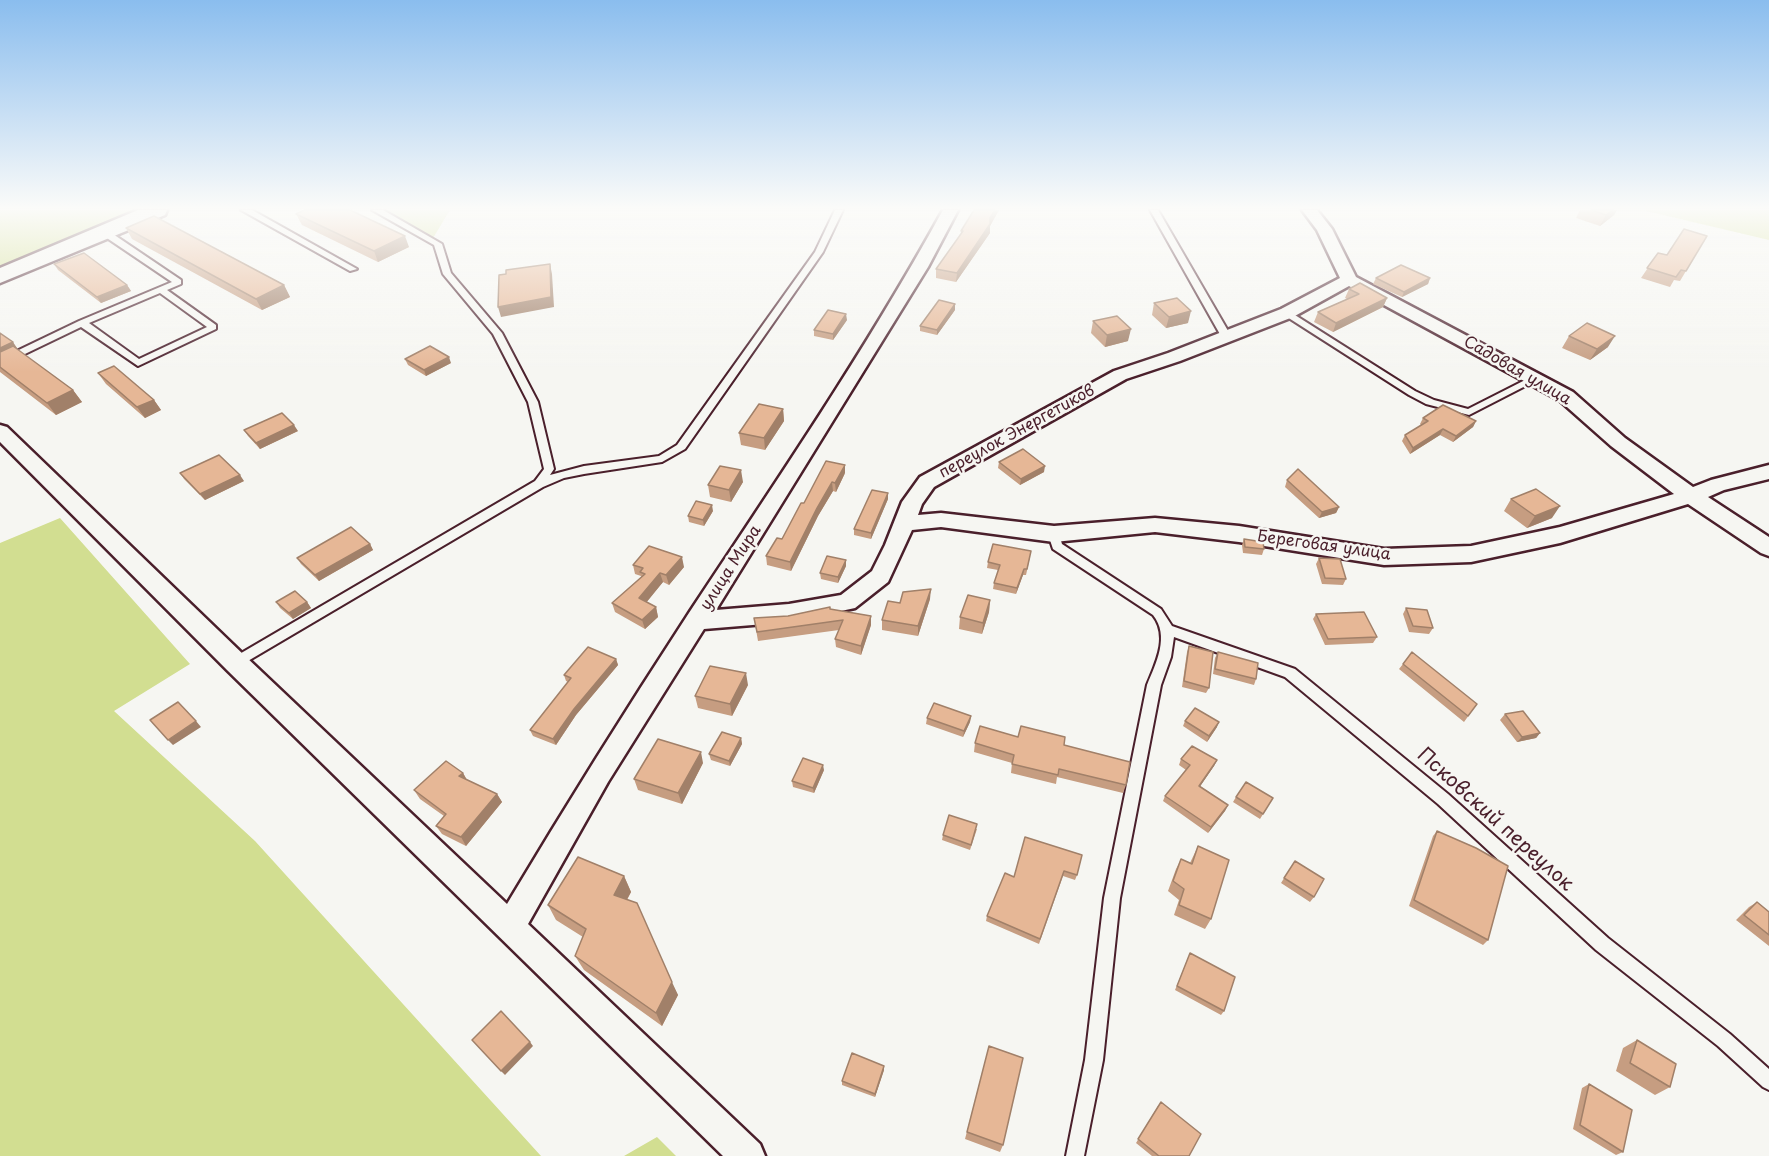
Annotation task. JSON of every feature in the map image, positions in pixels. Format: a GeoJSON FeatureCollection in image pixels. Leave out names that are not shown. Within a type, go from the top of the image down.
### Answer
{"type":"FeatureCollection","features":[{"type":"Feature","properties":{"kind":"street"},"geometry":{"type":"LineString","coordinates":[[0,276],[28,264]]}},
{"type":"Feature","properties":{"kind":"street","name":"улица Мира"},"geometry":{"type":"LineString","coordinates":[[510,926],[599,774],[842,394],[922,264]]}},
{"type":"Feature","properties":{"kind":"street"},"geometry":{"type":"LineString","coordinates":[[1341,264],[1349,280]]}},
{"type":"Feature","properties":{"kind":"street","name":"переулок Энергетиков"},"geometry":{"type":"LineString","coordinates":[[696,621],[789,613],[847,602],[880,576],[912,502],[927,482],[1120,375],[1287,313],[1349,280]]}},
{"type":"Feature","properties":{"kind":"street","name":"Садовая улица"},"geometry":{"type":"LineString","coordinates":[[1349,280],[1566,396],[1618,442],[1691,496],[1769,548]]}},
{"type":"Feature","properties":{"kind":"street"},"geometry":{"type":"LineString","coordinates":[[0,431],[236,663],[748,1156]]}},
{"type":"Feature","properties":{"kind":"street","name":"Береговая улица"},"geometry":{"type":"LineString","coordinates":[[905,522],[941,519],[1054,534],[1155,525],[1239,534],[1384,557],[1471,554],[1560,535],[1691,496],[1718,485],[1769,472]]}},
{"type":"Feature","properties":{"kind":"lane"},"geometry":{"type":"LineString","coordinates":[[0,363],[82,323],[178,282],[151,264]]}},
{"type":"Feature","properties":{"kind":"lane"},"geometry":{"type":"LineString","coordinates":[[345,264],[353,268]]}},
{"type":"Feature","properties":{"kind":"lane"},"geometry":{"type":"LineString","coordinates":[[444,264],[447,274],[497,333],[533,402],[549,469],[539,484]]}},
{"type":"Feature","properties":{"kind":"lane"},"geometry":{"type":"LineString","coordinates":[[236,663],[539,484],[561,475],[584,470],[662,459],[681,447],[811,264]]}},
{"type":"Feature","properties":{"kind":"lane"},"geometry":{"type":"LineString","coordinates":[[1185,264],[1226,336]]}},
{"type":"Feature","properties":{"kind":"lane"},"geometry":{"type":"LineString","coordinates":[[82,323],[138,363],[213,327],[161,290]]}},
{"type":"Feature","properties":{"kind":"lane"},"geometry":{"type":"LineString","coordinates":[[1287,313],[1412,393],[1430,402],[1469,412],[1536,378]]}},
{"type":"Feature","properties":{"kind":"lane"},"geometry":{"type":"LineString","coordinates":[[1054,534],[1058,546],[1157,612],[1165,619],[1169,630],[1165,656],[1154,685],[1112,898],[1094,1060],[1075,1156]]}},
{"type":"Feature","properties":{"kind":"lane","name":"Псковский переулок"},"geometry":{"type":"LineString","coordinates":[[1169,630],[1290,674],[1443,800],[1602,944],[1724,1040],[1769,1081]]}},
{"type":"Feature","properties":{"kind":"green space"},"geometry":{"type":"Polygon","coordinates":[[[60,518],[190,664],[114,711],[255,841],[541,1156],[0,1156],[0,543],[60,518]]]}},
{"type":"Feature","properties":{"kind":"green space"},"geometry":{"type":"Polygon","coordinates":[[[657,1137],[676,1156],[624,1156],[657,1137]]]}},
{"type":"Feature","properties":{"kind":"building"},"geometry":{"type":"Polygon","coordinates":[[[54,264],[99,264],[127,285],[97,297],[54,264]]]}},
{"type":"Feature","properties":{"kind":"building"},"geometry":{"type":"Polygon","coordinates":[[[192,264],[244,264],[284,285],[256,299],[192,264]]]}},
{"type":"Feature","properties":{"kind":"building"},"geometry":{"type":"Polygon","coordinates":[[[550,264],[551,297],[498,307],[499,275],[506,274],[506,270],[550,264]]]}},
{"type":"Feature","properties":{"kind":"building"},"geometry":{"type":"Polygon","coordinates":[[[940,264],[963,264],[957,273],[936,269],[940,264]]]}},
{"type":"Feature","properties":{"kind":"building"},"geometry":{"type":"Polygon","coordinates":[[[1650,264],[1690,264],[1686,271],[1681,270],[1676,277],[1647,268],[1650,264]]]}},
{"type":"Feature","properties":{"kind":"building"},"geometry":{"type":"Polygon","coordinates":[[[1401,265],[1430,278],[1404,292],[1376,278],[1401,265]]]}},
{"type":"Feature","properties":{"kind":"building"},"geometry":{"type":"Polygon","coordinates":[[[1360,283],[1387,298],[1336,323],[1318,312],[1359,294],[1349,289],[1360,283]]]}},
{"type":"Feature","properties":{"kind":"building"},"geometry":{"type":"Polygon","coordinates":[[[1177,298],[1191,311],[1169,317],[1154,303],[1177,298]]]}},
{"type":"Feature","properties":{"kind":"building"},"geometry":{"type":"Polygon","coordinates":[[[939,300],[955,304],[937,330],[920,326],[939,300]]]}},
{"type":"Feature","properties":{"kind":"building"},"geometry":{"type":"Polygon","coordinates":[[[828,310],[846,314],[833,334],[814,330],[828,310]]]}},
{"type":"Feature","properties":{"kind":"building"},"geometry":{"type":"Polygon","coordinates":[[[1117,316],[1131,329],[1107,335],[1093,321],[1117,316]]]}},
{"type":"Feature","properties":{"kind":"building"},"geometry":{"type":"Polygon","coordinates":[[[1587,323],[1615,336],[1597,349],[1569,336],[1587,323]]]}},
{"type":"Feature","properties":{"kind":"building"},"geometry":{"type":"Polygon","coordinates":[[[0,333],[13,342],[0,348],[0,333]]]}},
{"type":"Feature","properties":{"kind":"building"},"geometry":{"type":"Polygon","coordinates":[[[13,346],[73,390],[47,403],[0,367],[0,352],[13,346]]]}},
{"type":"Feature","properties":{"kind":"building"},"geometry":{"type":"Polygon","coordinates":[[[430,346],[449,357],[424,370],[405,359],[430,346]]]}},
{"type":"Feature","properties":{"kind":"building"},"geometry":{"type":"Polygon","coordinates":[[[114,366],[154,400],[137,407],[98,373],[114,366]]]}},
{"type":"Feature","properties":{"kind":"building"},"geometry":{"type":"Polygon","coordinates":[[[759,404],[783,409],[764,438],[739,433],[759,404]]]}},
{"type":"Feature","properties":{"kind":"building"},"geometry":{"type":"Polygon","coordinates":[[[1443,405],[1476,421],[1456,436],[1443,429],[1413,448],[1405,435],[1428,421],[1423,418],[1443,405]]]}},
{"type":"Feature","properties":{"kind":"building"},"geometry":{"type":"Polygon","coordinates":[[[282,413],[294,425],[256,443],[244,430],[282,413]]]}},
{"type":"Feature","properties":{"kind":"building"},"geometry":{"type":"Polygon","coordinates":[[[1023,449],[1045,466],[1021,479],[999,462],[1023,449]]]}},
{"type":"Feature","properties":{"kind":"building"},"geometry":{"type":"Polygon","coordinates":[[[219,455],[240,475],[200,494],[180,473],[219,455]]]}},
{"type":"Feature","properties":{"kind":"building"},"geometry":{"type":"Polygon","coordinates":[[[826,461],[845,465],[817,508],[790,562],[766,556],[777,538],[782,539],[826,461]]]}},
{"type":"Feature","properties":{"kind":"building"},"geometry":{"type":"Polygon","coordinates":[[[720,466],[741,470],[729,490],[708,485],[720,466]]]}},
{"type":"Feature","properties":{"kind":"building"},"geometry":{"type":"Polygon","coordinates":[[[1298,469],[1339,507],[1322,512],[1287,480],[1298,469]]]}},
{"type":"Feature","properties":{"kind":"building"},"geometry":{"type":"Polygon","coordinates":[[[1536,489],[1560,506],[1535,516],[1511,499],[1536,489]]]}},
{"type":"Feature","properties":{"kind":"building"},"geometry":{"type":"Polygon","coordinates":[[[872,490],[888,493],[871,533],[854,529],[872,490]]]}},
{"type":"Feature","properties":{"kind":"building"},"geometry":{"type":"Polygon","coordinates":[[[696,501],[712,505],[703,520],[688,516],[696,501]]]}},
{"type":"Feature","properties":{"kind":"building"},"geometry":{"type":"Polygon","coordinates":[[[351,527],[370,544],[315,575],[297,558],[351,527]]]}},
{"type":"Feature","properties":{"kind":"building"},"geometry":{"type":"Polygon","coordinates":[[[1244,539],[1263,542],[1264,549],[1245,547],[1244,539]]]}},
{"type":"Feature","properties":{"kind":"building"},"geometry":{"type":"Polygon","coordinates":[[[993,544],[1031,551],[1027,569],[1024,569],[1017,588],[994,583],[1000,565],[988,562],[993,544]]]}},
{"type":"Feature","properties":{"kind":"building"},"geometry":{"type":"Polygon","coordinates":[[[649,546],[682,557],[666,575],[660,573],[639,598],[656,607],[642,620],[612,603],[645,574],[640,572],[643,568],[633,565],[649,546]]]}},
{"type":"Feature","properties":{"kind":"building"},"geometry":{"type":"Polygon","coordinates":[[[827,556],[846,560],[838,577],[820,573],[827,556]]]}},
{"type":"Feature","properties":{"kind":"building"},"geometry":{"type":"Polygon","coordinates":[[[1319,558],[1340,559],[1346,579],[1325,578],[1319,558]]]}},
{"type":"Feature","properties":{"kind":"building"},"geometry":{"type":"Polygon","coordinates":[[[931,589],[918,626],[882,620],[888,601],[900,603],[903,592],[931,589]]]}},
{"type":"Feature","properties":{"kind":"building"},"geometry":{"type":"Polygon","coordinates":[[[295,591],[307,602],[289,613],[276,602],[295,591]]]}},
{"type":"Feature","properties":{"kind":"building"},"geometry":{"type":"Polygon","coordinates":[[[968,595],[990,600],[983,623],[960,617],[968,595]]]}},
{"type":"Feature","properties":{"kind":"building"},"geometry":{"type":"Polygon","coordinates":[[[830,607],[830,609],[871,616],[861,646],[835,639],[843,620],[757,632],[754,618],[788,616],[830,607]]]}},
{"type":"Feature","properties":{"kind":"building"},"geometry":{"type":"Polygon","coordinates":[[[1406,608],[1427,610],[1433,628],[1413,626],[1406,608]]]}},
{"type":"Feature","properties":{"kind":"building"},"geometry":{"type":"Polygon","coordinates":[[[1364,612],[1377,637],[1328,639],[1316,614],[1364,612]]]}},
{"type":"Feature","properties":{"kind":"building"},"geometry":{"type":"Polygon","coordinates":[[[1189,646],[1213,652],[1209,688],[1184,681],[1189,646]]]}},
{"type":"Feature","properties":{"kind":"building"},"geometry":{"type":"Polygon","coordinates":[[[588,647],[616,659],[574,709],[553,739],[530,730],[571,678],[564,675],[588,647]]]}},
{"type":"Feature","properties":{"kind":"building"},"geometry":{"type":"Polygon","coordinates":[[[1218,652],[1258,663],[1256,679],[1215,669],[1218,652]]]}},
{"type":"Feature","properties":{"kind":"building"},"geometry":{"type":"Polygon","coordinates":[[[1412,652],[1477,704],[1468,716],[1403,664],[1412,652]]]}},
{"type":"Feature","properties":{"kind":"building"},"geometry":{"type":"Polygon","coordinates":[[[710,666],[746,673],[730,704],[695,696],[710,666]]]}},
{"type":"Feature","properties":{"kind":"building"},"geometry":{"type":"Polygon","coordinates":[[[178,702],[196,721],[168,740],[150,720],[178,702]]]}},
{"type":"Feature","properties":{"kind":"building"},"geometry":{"type":"Polygon","coordinates":[[[934,703],[971,716],[964,731],[927,718],[934,703]]]}},
{"type":"Feature","properties":{"kind":"building"},"geometry":{"type":"Polygon","coordinates":[[[1195,708],[1219,722],[1209,736],[1185,721],[1195,708]]]}},
{"type":"Feature","properties":{"kind":"building"},"geometry":{"type":"Polygon","coordinates":[[[1523,711],[1540,733],[1522,737],[1505,714],[1523,711]]]}},
{"type":"Feature","properties":{"kind":"building"},"geometry":{"type":"Polygon","coordinates":[[[980,726],[1018,737],[1021,726],[1065,737],[1064,745],[1130,762],[1126,785],[1059,769],[1058,775],[1012,764],[1014,755],[975,743],[980,726]]]}},
{"type":"Feature","properties":{"kind":"building"},"geometry":{"type":"Polygon","coordinates":[[[722,732],[741,738],[729,761],[709,754],[722,732]]]}},
{"type":"Feature","properties":{"kind":"building"},"geometry":{"type":"Polygon","coordinates":[[[658,739],[701,752],[678,793],[634,779],[658,739]]]}},
{"type":"Feature","properties":{"kind":"building"},"geometry":{"type":"Polygon","coordinates":[[[1192,746],[1217,760],[1199,786],[1228,805],[1211,827],[1165,796],[1190,765],[1181,759],[1192,746]]]}},
{"type":"Feature","properties":{"kind":"building"},"geometry":{"type":"Polygon","coordinates":[[[803,758],[823,765],[813,788],[792,781],[803,758]]]}},
{"type":"Feature","properties":{"kind":"building"},"geometry":{"type":"Polygon","coordinates":[[[446,761],[463,773],[459,776],[497,794],[461,837],[436,826],[446,814],[414,790],[446,761]]]}},
{"type":"Feature","properties":{"kind":"building"},"geometry":{"type":"Polygon","coordinates":[[[1246,782],[1273,798],[1263,814],[1236,797],[1246,782]]]}},
{"type":"Feature","properties":{"kind":"building"},"geometry":{"type":"Polygon","coordinates":[[[949,815],[977,824],[971,845],[943,835],[949,815]]]}},
{"type":"Feature","properties":{"kind":"building"},"geometry":{"type":"Polygon","coordinates":[[[1437,831],[1476,848],[1508,866],[1488,940],[1414,900],[1437,831]]]}},
{"type":"Feature","properties":{"kind":"building"},"geometry":{"type":"Polygon","coordinates":[[[1025,837],[1082,855],[1077,875],[1064,871],[1040,939],[987,916],[1005,873],[1014,877],[1025,837]]]}},
{"type":"Feature","properties":{"kind":"building"},"geometry":{"type":"Polygon","coordinates":[[[1198,846],[1229,860],[1211,919],[1179,905],[1184,889],[1173,881],[1181,859],[1192,864],[1198,846]]]}},
{"type":"Feature","properties":{"kind":"building"},"geometry":{"type":"Polygon","coordinates":[[[578,857],[624,876],[614,895],[637,903],[672,982],[656,1013],[575,956],[586,929],[548,905],[578,857]]]}},
{"type":"Feature","properties":{"kind":"building"},"geometry":{"type":"Polygon","coordinates":[[[1295,861],[1324,879],[1314,897],[1284,878],[1295,861]]]}},
{"type":"Feature","properties":{"kind":"building"},"geometry":{"type":"Polygon","coordinates":[[[1757,902],[1769,912],[1769,935],[1744,915],[1757,902]]]}},
{"type":"Feature","properties":{"kind":"building"},"geometry":{"type":"Polygon","coordinates":[[[1190,953],[1235,977],[1224,1011],[1177,986],[1190,953]]]}},
{"type":"Feature","properties":{"kind":"building"},"geometry":{"type":"Polygon","coordinates":[[[501,1011],[530,1042],[501,1071],[472,1040],[501,1011]]]}},
{"type":"Feature","properties":{"kind":"building"},"geometry":{"type":"Polygon","coordinates":[[[1637,1040],[1676,1064],[1670,1087],[1630,1063],[1637,1040]]]}},
{"type":"Feature","properties":{"kind":"building"},"geometry":{"type":"Polygon","coordinates":[[[989,1046],[1023,1058],[1003,1145],[967,1132],[989,1046]]]}},
{"type":"Feature","properties":{"kind":"building"},"geometry":{"type":"Polygon","coordinates":[[[852,1053],[884,1066],[875,1094],[842,1081],[852,1053]]]}},
{"type":"Feature","properties":{"kind":"building"},"geometry":{"type":"Polygon","coordinates":[[[1589,1084],[1632,1110],[1623,1152],[1580,1125],[1589,1084]]]}},
{"type":"Feature","properties":{"kind":"building"},"geometry":{"type":"Polygon","coordinates":[[[1161,1102],[1201,1134],[1189,1156],[1159,1156],[1138,1139],[1161,1102]]]}}]}
